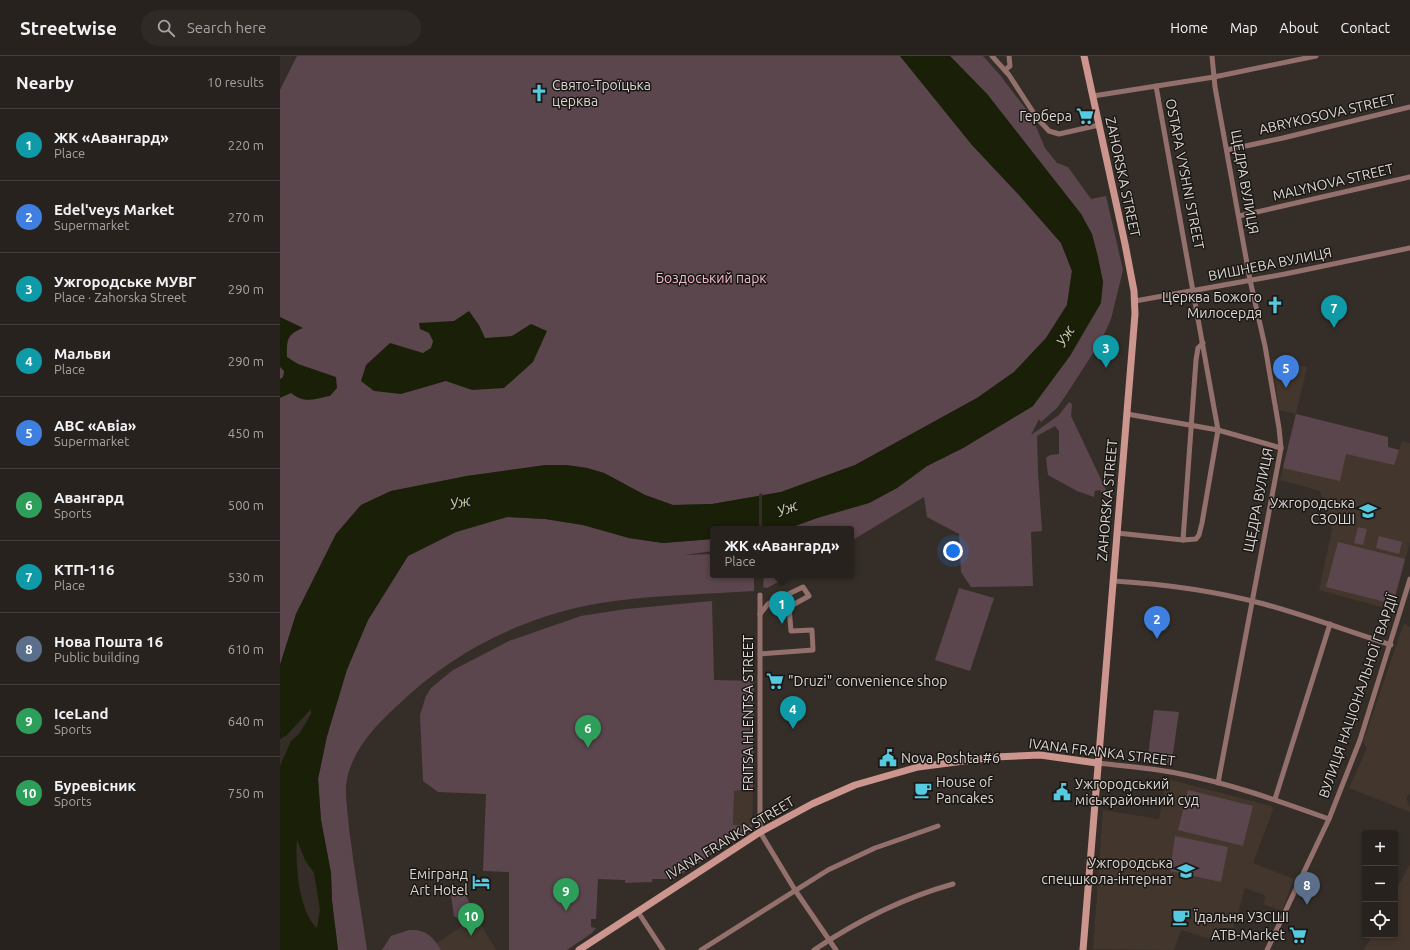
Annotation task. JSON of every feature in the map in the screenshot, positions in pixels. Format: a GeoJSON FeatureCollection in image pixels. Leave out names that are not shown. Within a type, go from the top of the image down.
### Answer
{"type":"FeatureCollection","features":[{"type":"Feature","properties":{"kind":"street"},"geometry":{"type":"LineString","coordinates":[[992,56],[1005,70],[1037,118],[1049,131],[1059,134],[1099,125]]}},
{"type":"Feature","properties":{"kind":"street"},"geometry":{"type":"LineString","coordinates":[[1005,70],[1010,66],[1009,56]]}},
{"type":"Feature","properties":{"kind":"street","name":"ZAHORSKA STREET"},"geometry":{"type":"LineString","coordinates":[[1083,950],[1097,763],[1114,581],[1135,301],[1125,244],[1084,56]]}},
{"type":"Feature","properties":{"kind":"street","name":"ЩЕДРА ВУЛИЦЯ"},"geometry":{"type":"LineString","coordinates":[[1212,56],[1215,87],[1250,280],[1272,383],[1281,448],[1251,601],[1218,783]]}},
{"type":"Feature","properties":{"kind":"street"},"geometry":{"type":"LineString","coordinates":[[1093,96],[1214,77],[1316,56]]}},
{"type":"Feature","properties":{"kind":"street","name":"OSTAPA VYSHNI STREET"},"geometry":{"type":"LineString","coordinates":[[1156,86],[1194,290],[1218,430]]}},
{"type":"Feature","properties":{"kind":"street","name":"ABRYKOSOVA STREET"},"geometry":{"type":"LineString","coordinates":[[1227,150],[1410,107]]}},
{"type":"Feature","properties":{"kind":"street","name":"MALYNOVA STREET"},"geometry":{"type":"LineString","coordinates":[[1238,216],[1410,177]]}},
{"type":"Feature","properties":{"kind":"street","name":"ВИШНЕВА ВУЛИЦЯ"},"geometry":{"type":"LineString","coordinates":[[1135,301],[1285,274],[1410,248]]}},
{"type":"Feature","properties":{"kind":"street"},"geometry":{"type":"LineString","coordinates":[[1183,540],[1196,360],[1198,348],[1203,343]]}},
{"type":"Feature","properties":{"kind":"street"},"geometry":{"type":"LineString","coordinates":[[1127,414],[1218,430],[1281,448]]}},
{"type":"Feature","properties":{"kind":"street"},"geometry":{"type":"LineString","coordinates":[[1117,534],[1192,541],[1199,535],[1218,430]]}},
{"type":"Feature","properties":{"kind":"street","name":"ВУЛИЦЯ НАЦІОНАЛЬНОЇ ГВАРДІЇ"},"geometry":{"type":"LineString","coordinates":[[1267,950],[1329,819],[1360,740],[1391,645],[1410,579]]}},
{"type":"Feature","properties":{"kind":"street"},"geometry":{"type":"LineString","coordinates":[[1114,581],[1180,587],[1251,601],[1330,624],[1391,645]]}},
{"type":"Feature","properties":{"kind":"street"},"geometry":{"type":"LineString","coordinates":[[760,614],[768,604],[803,587],[809,596],[789,606],[791,631],[812,630],[813,650],[760,654]]}},
{"type":"Feature","properties":{"kind":"street","name":"FRITSA HLENTSA STREET"},"geometry":{"type":"LineString","coordinates":[[760,595],[760,832]]}},
{"type":"Feature","properties":{"kind":"street"},"geometry":{"type":"LineString","coordinates":[[1275,799],[1330,624]]}},
{"type":"Feature","properties":{"kind":"street","name":"IVANA FRANKA STREET"},"geometry":{"type":"LineString","coordinates":[[579,950],[760,832],[841,791],[880,777],[918,767],[978,758],[1024,755],[1058,757],[1177,774],[1218,783],[1275,799],[1329,819]]}},
{"type":"Feature","properties":{"kind":"street"},"geometry":{"type":"LineString","coordinates":[[701,950],[828,870],[875,848],[938,826]]}},
{"type":"Feature","properties":{"kind":"street"},"geometry":{"type":"LineString","coordinates":[[760,832],[795,890],[836,950]]}},
{"type":"Feature","properties":{"kind":"street"},"geometry":{"type":"LineString","coordinates":[[814,950],[876,913],[929,891],[953,884]]}},
{"type":"Feature","properties":{"kind":"street"},"geometry":{"type":"LineString","coordinates":[[638,912],[663,950]]}},
{"type":"Feature","properties":{"kind":"shaded area"},"geometry":{"type":"Polygon","coordinates":[[[1273,359],[1307,367],[1296,414],[1279,410],[1273,359]]]}},
{"type":"Feature","properties":{"kind":"shaded area","name":"Ужгородська СЗОШІ"},"geometry":{"type":"Polygon","coordinates":[[[1296,414],[1388,437],[1388,448],[1399,450],[1402,441],[1410,443],[1410,542],[1392,610],[1319,590],[1332,530],[1320,491],[1280,480],[1296,414]]]}},
{"type":"Feature","properties":{"kind":"shaded area"},"geometry":{"type":"Polygon","coordinates":[[[1404,623],[1410,627],[1410,794],[1406,798],[1410,807],[1410,812],[1349,788],[1367,748],[1363,742],[1404,623]]]}},
{"type":"Feature","properties":{"kind":"shaded area","name":"Ужгородська спецшкола-інтернат"},"geometry":{"type":"Polygon","coordinates":[[[1167,779],[1271,806],[1273,809],[1253,863],[1294,879],[1282,911],[1263,904],[1266,896],[1245,888],[1233,930],[1222,928],[1218,941],[1181,930],[1174,950],[1093,949],[1103,810],[1159,819],[1167,779]]]}},
{"type":"Feature","properties":{"kind":"shaded area"},"geometry":{"type":"Polygon","coordinates":[[[753,788],[752,825],[733,825],[734,790],[753,788]]]}},
{"type":"Feature","properties":{"kind":"shaded area"},"geometry":{"type":"Polygon","coordinates":[[[1410,864],[1410,950],[1364,950],[1370,938],[1398,938],[1398,886],[1410,864]]]}},
{"type":"Feature","properties":{"kind":"shaded area"},"geometry":{"type":"Polygon","coordinates":[[[476,917],[496,950],[382,950],[391,936],[409,930],[418,930],[427,933],[437,943],[476,917]]]}},
{"type":"Feature","properties":{"kind":"green space","name":"Боздоський парк"},"geometry":{"type":"Polygon","coordinates":[[[297,56],[900,56],[972,145],[1061,243],[1072,271],[1067,305],[1046,338],[1014,372],[977,398],[855,465],[781,492],[712,504],[673,505],[645,495],[604,473],[587,468],[566,465],[546,465],[467,476],[391,491],[361,505],[336,534],[296,614],[280,665],[280,90],[297,56]]]}},
{"type":"Feature","properties":{"kind":"green space"},"geometry":{"type":"Polygon","coordinates":[[[950,56],[983,56],[1000,75],[1032,117],[1045,148],[1057,163],[1068,167],[1091,199],[1106,196],[1123,270],[1111,319],[1101,341],[1057,408],[1041,422],[1039,419],[1031,435],[1059,415],[1069,402],[1072,404],[1071,416],[1106,490],[1102,493],[1100,490],[1095,491],[1094,497],[1077,491],[1048,475],[1046,458],[1050,455],[1059,454],[1059,431],[1055,426],[1037,436],[1042,531],[1031,532],[1033,586],[971,587],[961,572],[959,534],[927,517],[924,497],[854,539],[854,526],[795,526],[869,503],[897,488],[927,466],[963,448],[1033,406],[1103,282],[1092,234],[1081,214],[987,94],[950,56]]]}},
{"type":"Feature","properties":{"kind":"green space"},"geometry":{"type":"Polygon","coordinates":[[[1296,414],[1388,437],[1388,447],[1399,450],[1394,465],[1346,454],[1340,481],[1283,468],[1296,414]]]}},
{"type":"Feature","properties":{"kind":"green space"},"geometry":{"type":"Polygon","coordinates":[[[507,517],[545,519],[583,525],[629,538],[663,543],[710,539],[710,551],[684,555],[710,554],[710,578],[754,578],[754,591],[631,599],[584,606],[555,614],[497,636],[470,650],[420,685],[366,738],[350,768],[346,785],[346,803],[367,950],[338,950],[332,901],[331,873],[321,820],[318,779],[327,736],[347,670],[368,620],[408,556],[456,532],[507,517]]]}},
{"type":"Feature","properties":{"kind":"green space"},"geometry":{"type":"Polygon","coordinates":[[[1358,527],[1367,529],[1363,545],[1354,543],[1358,527]]]}},
{"type":"Feature","properties":{"kind":"green space"},"geometry":{"type":"Polygon","coordinates":[[[1379,536],[1402,542],[1399,554],[1376,548],[1379,536]]]}},
{"type":"Feature","properties":{"kind":"green space"},"geometry":{"type":"Polygon","coordinates":[[[1338,542],[1405,559],[1393,604],[1326,587],[1338,542]]]}},
{"type":"Feature","properties":{"kind":"green space"},"geometry":{"type":"Polygon","coordinates":[[[764,578],[785,578],[767,588],[763,587],[764,578]]]}},
{"type":"Feature","properties":{"kind":"green space"},"geometry":{"type":"Polygon","coordinates":[[[959,588],[994,598],[970,671],[935,660],[959,588]]]}},
{"type":"Feature","properties":{"kind":"green space"},"geometry":{"type":"Polygon","coordinates":[[[712,601],[714,680],[754,681],[753,788],[734,791],[733,825],[752,825],[752,828],[674,879],[652,879],[652,882],[625,883],[625,880],[598,879],[596,919],[591,919],[591,927],[596,928],[592,933],[567,950],[509,950],[509,872],[483,871],[486,794],[438,792],[423,781],[420,715],[426,696],[431,688],[453,670],[509,641],[581,616],[626,609],[712,601]]]}},
{"type":"Feature","properties":{"kind":"green space"},"geometry":{"type":"Polygon","coordinates":[[[1154,710],[1179,712],[1171,766],[1147,763],[1154,710]]]}},
{"type":"Feature","properties":{"kind":"green space"},"geometry":{"type":"Polygon","coordinates":[[[1188,790],[1253,806],[1243,846],[1178,830],[1188,790]]]}},
{"type":"Feature","properties":{"kind":"green space"},"geometry":{"type":"Polygon","coordinates":[[[1175,836],[1228,847],[1221,882],[1170,871],[1175,836]]]}},
{"type":"Feature","properties":{"kind":"green space"},"geometry":{"type":"Polygon","coordinates":[[[457,888],[460,889],[465,895],[471,911],[470,914],[458,919],[454,916],[451,896],[452,891],[457,888]]]}},
{"type":"Feature","properties":{"kind":"green space"},"geometry":{"type":"Polygon","coordinates":[[[409,930],[424,932],[435,941],[441,950],[382,950],[391,936],[409,930]]]}},
{"type":"Feature","properties":{"kind":"water","name":"Уж"},"geometry":{"type":"Polygon","coordinates":[[[900,56],[950,56],[987,94],[1081,214],[1092,234],[1103,282],[1101,303],[1070,356],[1033,406],[963,448],[927,466],[897,488],[869,503],[795,526],[710,526],[710,539],[663,543],[629,538],[583,525],[545,519],[507,517],[456,532],[408,556],[368,620],[347,669],[327,736],[318,779],[321,820],[331,873],[332,901],[338,950],[280,950],[280,766],[291,741],[299,734],[311,714],[311,709],[287,735],[280,739],[280,665],[296,614],[336,534],[361,505],[391,491],[467,476],[546,465],[566,465],[587,468],[604,473],[645,495],[673,505],[712,504],[781,492],[855,465],[977,398],[1014,372],[1046,338],[1067,305],[1072,271],[1061,243],[972,145],[900,56]],[[297,840],[298,874],[302,900],[311,921],[317,928],[320,910],[314,873],[305,860],[297,840]]]}},
{"type":"Feature","properties":{"kind":"water"},"geometry":{"type":"Polygon","coordinates":[[[469,311],[479,325],[485,338],[512,336],[531,324],[547,331],[533,362],[504,388],[472,390],[446,381],[401,394],[374,391],[361,381],[366,365],[390,343],[423,353],[431,348],[433,341],[429,333],[420,329],[419,323],[454,321],[469,311]]]}},
{"type":"Feature","properties":{"kind":"water"},"geometry":{"type":"Polygon","coordinates":[[[280,317],[303,328],[290,336],[287,346],[287,357],[298,364],[336,377],[337,388],[330,396],[305,400],[291,393],[280,398],[280,379],[283,377],[284,371],[280,367],[280,317]]]}},
{"type":"Feature","properties":{"kind":"pier"},"geometry":{"type":"Polygon","coordinates":[[[762,493],[762,526],[759,526],[759,494],[762,493]]]}},
{"type":"Feature","properties":{"kind":"place","name":"Свято-Троїцька церква"},"geometry":{"type":"Point","coordinates":[539,93]}},
{"type":"Feature","properties":{"kind":"place","name":"Гербера"},"geometry":{"type":"Point","coordinates":[1085,116]}},
{"type":"Feature","properties":{"kind":"place","name":"Церква Божого Милосердя"},"geometry":{"type":"Point","coordinates":[1275,305]}},
{"type":"Feature","properties":{"kind":"place","name":"КТП-116"},"geometry":{"type":"Point","coordinates":[1334,328]}},
{"type":"Feature","properties":{"kind":"place","name":"Ужгородське МУВГ"},"geometry":{"type":"Point","coordinates":[1106,368]}},
{"type":"Feature","properties":{"kind":"place","name":"ABC «Авіа»"},"geometry":{"type":"Point","coordinates":[1286,388]}},
{"type":"Feature","properties":{"kind":"place","name":"Ужгородська СЗОШІ"},"geometry":{"type":"Point","coordinates":[1368,511]}},
{"type":"Feature","properties":{"kind":"place","name":"ЖК «Авангард»"},"geometry":{"type":"Point","coordinates":[782,624]}},
{"type":"Feature","properties":{"kind":"place","name":"Edelʹveys Market"},"geometry":{"type":"Point","coordinates":[1157,639]}},
{"type":"Feature","properties":{"kind":"place","name":"\"Druzi\" convenience shop"},"geometry":{"type":"Point","coordinates":[775,681]}},
{"type":"Feature","properties":{"kind":"place","name":"Мальви"},"geometry":{"type":"Point","coordinates":[793,729]}},
{"type":"Feature","properties":{"kind":"place","name":"Авангард"},"geometry":{"type":"Point","coordinates":[588,748]}},
{"type":"Feature","properties":{"kind":"place","name":"Nova Poshta #6"},"geometry":{"type":"Point","coordinates":[888,758]}},
{"type":"Feature","properties":{"kind":"place","name":"House of Pancakes"},"geometry":{"type":"Point","coordinates":[923,790]}},
{"type":"Feature","properties":{"kind":"place","name":"Ужгородський міськрайонний суд"},"geometry":{"type":"Point","coordinates":[1062,792]}},
{"type":"Feature","properties":{"kind":"place","name":"Ужгородська спецшкола-інтернат"},"geometry":{"type":"Point","coordinates":[1186,871]}},
{"type":"Feature","properties":{"kind":"place","name":"Емігранд Art Hotel"},"geometry":{"type":"Point","coordinates":[481,882]}},
{"type":"Feature","properties":{"kind":"place","name":"Нова Пошта 16"},"geometry":{"type":"Point","coordinates":[1307,905]}},
{"type":"Feature","properties":{"kind":"place","name":"IceLand"},"geometry":{"type":"Point","coordinates":[566,911]}},
{"type":"Feature","properties":{"kind":"place","name":"Їдальня УЗСШІ"},"geometry":{"type":"Point","coordinates":[1181,917]}},
{"type":"Feature","properties":{"kind":"place","name":"ATB-Market"},"geometry":{"type":"Point","coordinates":[1298,935]}},
{"type":"Feature","properties":{"kind":"place","name":"Буревісник"},"geometry":{"type":"Point","coordinates":[471,936]}}]}
